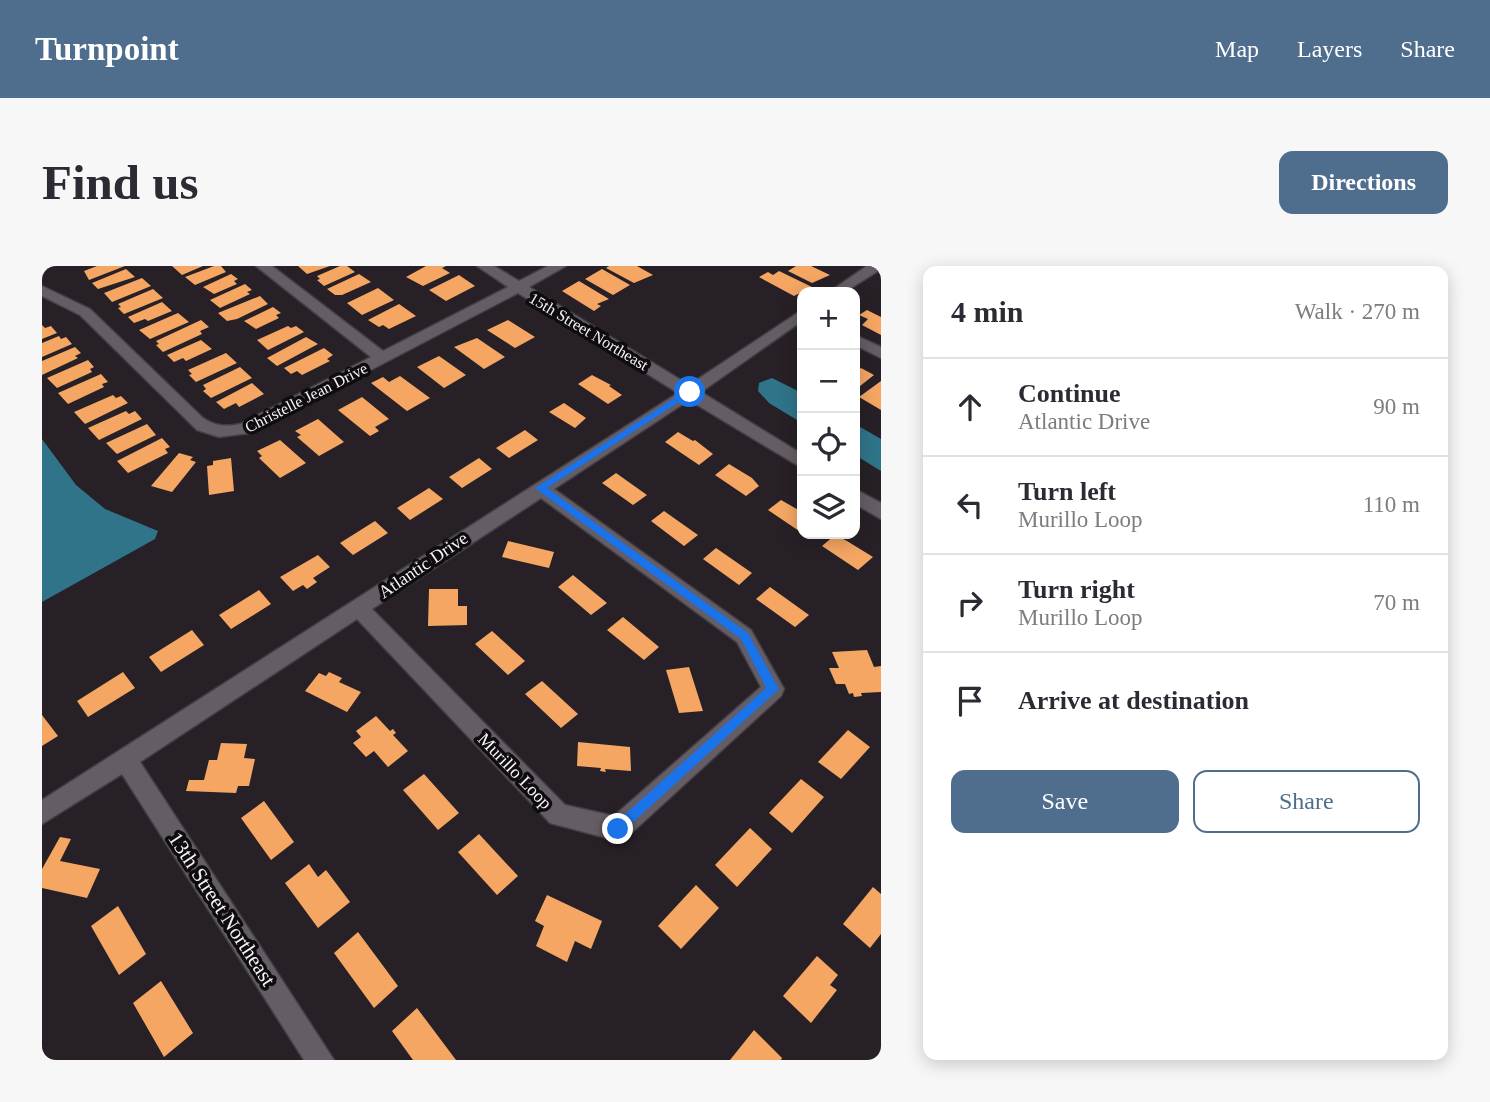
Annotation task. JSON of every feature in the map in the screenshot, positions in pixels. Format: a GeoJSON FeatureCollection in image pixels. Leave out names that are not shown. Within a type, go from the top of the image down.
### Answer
{"type":"FeatureCollection","features":[{"type":"Feature","properties":{"kind":"street"},"geometry":{"type":"LineString","coordinates":[[263,266],[383,358]]}},
{"type":"Feature","properties":{"kind":"street","name":"15th Street Northeast"},"geometry":{"type":"LineString","coordinates":[[484,266],[797,459]]}},
{"type":"Feature","properties":{"kind":"street","name":"Christelle Jean Drive"},"geometry":{"type":"LineString","coordinates":[[42,290],[85,312],[197,422],[208,430],[221,434],[244,429],[559,266]]}},
{"type":"Feature","properties":{"kind":"street"},"geometry":{"type":"LineString","coordinates":[[844,287],[876,266]]}},
{"type":"Feature","properties":{"kind":"street","name":"Atlantic Drive"},"geometry":{"type":"LineString","coordinates":[[42,813],[690,392],[797,317]]}},
{"type":"Feature","properties":{"kind":"street"},"geometry":{"type":"LineString","coordinates":[[860,342],[881,353]]}},
{"type":"Feature","properties":{"kind":"street","name":"Murillo Loop"},"geometry":{"type":"LineString","coordinates":[[359,608],[558,815],[618,829],[773,689],[744,636],[540,488]]}},
{"type":"Feature","properties":{"kind":"street"},"geometry":{"type":"LineString","coordinates":[[860,498],[881,512]]}},
{"type":"Feature","properties":{"kind":"street","name":"13th Street Northeast"},"geometry":{"type":"LineString","coordinates":[[125,758],[320,1060]]}},
{"type":"Feature","properties":{"kind":"water"},"geometry":{"type":"Polygon","coordinates":[[[772,378],[797,390],[797,420],[769,403],[758,391],[759,383],[772,378]]]}},
{"type":"Feature","properties":{"kind":"water"},"geometry":{"type":"Polygon","coordinates":[[[860,427],[881,439],[881,471],[860,458],[860,427]]]}},
{"type":"Feature","properties":{"kind":"water"},"geometry":{"type":"Polygon","coordinates":[[[42,439],[76,485],[105,509],[158,531],[155,539],[42,602],[42,439]]]}},
{"type":"Feature","properties":{"kind":"building"},"geometry":{"type":"Polygon","coordinates":[[[97,266],[125,266],[89,280],[84,271],[97,266]]]}},
{"type":"Feature","properties":{"kind":"building"},"geometry":{"type":"Polygon","coordinates":[[[172,266],[203,266],[182,275],[172,266]]]}},
{"type":"Feature","properties":{"kind":"building"},"geometry":{"type":"Polygon","coordinates":[[[221,266],[226,272],[195,285],[185,277],[221,266]]]}},
{"type":"Feature","properties":{"kind":"building"},"geometry":{"type":"Polygon","coordinates":[[[298,266],[330,266],[307,274],[298,266]]]}},
{"type":"Feature","properties":{"kind":"building"},"geometry":{"type":"Polygon","coordinates":[[[340,266],[347,266],[355,272],[324,286],[317,280],[320,279],[317,276],[340,266]]]}},
{"type":"Feature","properties":{"kind":"building"},"geometry":{"type":"Polygon","coordinates":[[[426,266],[446,266],[442,268],[450,273],[423,286],[406,277],[426,266]]]}},
{"type":"Feature","properties":{"kind":"building"},"geometry":{"type":"Polygon","coordinates":[[[637,266],[653,275],[634,283],[606,268],[637,266]]]}},
{"type":"Feature","properties":{"kind":"building"},"geometry":{"type":"Polygon","coordinates":[[[796,266],[811,266],[830,275],[812,283],[788,271],[796,266]]]}},
{"type":"Feature","properties":{"kind":"building"},"geometry":{"type":"Polygon","coordinates":[[[126,269],[135,277],[98,289],[92,283],[126,269]]]}},
{"type":"Feature","properties":{"kind":"building"},"geometry":{"type":"Polygon","coordinates":[[[602,269],[630,285],[613,295],[585,279],[602,269]]]}},
{"type":"Feature","properties":{"kind":"building"},"geometry":{"type":"Polygon","coordinates":[[[779,271],[812,287],[797,287],[797,294],[794,296],[759,277],[768,272],[773,275],[779,271]]]}},
{"type":"Feature","properties":{"kind":"building"},"geometry":{"type":"Polygon","coordinates":[[[231,274],[238,279],[234,281],[237,284],[214,294],[203,287],[231,274]]]}},
{"type":"Feature","properties":{"kind":"building"},"geometry":{"type":"Polygon","coordinates":[[[359,274],[371,282],[342,295],[335,295],[327,289],[359,274]]]}},
{"type":"Feature","properties":{"kind":"building"},"geometry":{"type":"Polygon","coordinates":[[[459,275],[475,286],[446,301],[429,290],[459,275]]]}},
{"type":"Feature","properties":{"kind":"building"},"geometry":{"type":"Polygon","coordinates":[[[142,278],[151,286],[112,302],[104,293],[142,278]]]}},
{"type":"Feature","properties":{"kind":"building"},"geometry":{"type":"Polygon","coordinates":[[[579,281],[609,299],[597,304],[601,306],[594,311],[562,291],[579,281]]]}},
{"type":"Feature","properties":{"kind":"building"},"geometry":{"type":"Polygon","coordinates":[[[245,284],[252,290],[247,292],[250,294],[220,308],[210,300],[245,284]]]}},
{"type":"Feature","properties":{"kind":"building"},"geometry":{"type":"Polygon","coordinates":[[[378,288],[394,300],[362,315],[347,303],[378,288]]]}},
{"type":"Feature","properties":{"kind":"building"},"geometry":{"type":"Polygon","coordinates":[[[153,289],[163,298],[124,314],[118,308],[121,307],[118,304],[153,289]]]}},
{"type":"Feature","properties":{"kind":"building"},"geometry":{"type":"Polygon","coordinates":[[[260,296],[268,304],[237,319],[227,321],[218,313],[260,296]]]}},
{"type":"Feature","properties":{"kind":"building"},"geometry":{"type":"Polygon","coordinates":[[[162,302],[172,311],[148,321],[145,319],[134,323],[128,317],[162,302]]]}},
{"type":"Feature","properties":{"kind":"building"},"geometry":{"type":"Polygon","coordinates":[[[399,304],[416,316],[389,329],[383,325],[379,327],[368,320],[399,304]]]}},
{"type":"Feature","properties":{"kind":"building"},"geometry":{"type":"Polygon","coordinates":[[[273,307],[281,313],[276,315],[279,318],[256,329],[244,321],[273,307]]]}},
{"type":"Feature","properties":{"kind":"building"},"geometry":{"type":"Polygon","coordinates":[[[867,310],[881,317],[881,335],[862,325],[868,319],[860,314],[867,310]]]}},
{"type":"Feature","properties":{"kind":"building"},"geometry":{"type":"Polygon","coordinates":[[[178,313],[189,322],[150,339],[139,330],[178,313]]]}},
{"type":"Feature","properties":{"kind":"building"},"geometry":{"type":"Polygon","coordinates":[[[201,320],[209,327],[200,331],[202,334],[163,352],[156,345],[159,344],[156,341],[201,320]]]}},
{"type":"Feature","properties":{"kind":"building"},"geometry":{"type":"Polygon","coordinates":[[[508,320],[535,337],[515,348],[487,330],[508,320]]]}},
{"type":"Feature","properties":{"kind":"building"},"geometry":{"type":"Polygon","coordinates":[[[42,325],[45,328],[51,326],[57,333],[42,339],[42,325]]]}},
{"type":"Feature","properties":{"kind":"building"},"geometry":{"type":"Polygon","coordinates":[[[288,326],[296,326],[304,332],[268,350],[257,340],[288,326]]]}},
{"type":"Feature","properties":{"kind":"building"},"geometry":{"type":"Polygon","coordinates":[[[59,336],[61,339],[66,337],[72,344],[42,357],[42,343],[59,336]]]}},
{"type":"Feature","properties":{"kind":"building"},"geometry":{"type":"Polygon","coordinates":[[[306,337],[318,344],[277,366],[267,358],[306,337]]]}},
{"type":"Feature","properties":{"kind":"building"},"geometry":{"type":"Polygon","coordinates":[[[477,338],[505,357],[484,369],[454,347],[477,338]]]}},
{"type":"Feature","properties":{"kind":"building"},"geometry":{"type":"Polygon","coordinates":[[[201,340],[212,349],[186,361],[183,358],[174,362],[167,355],[201,340]]]}},
{"type":"Feature","properties":{"kind":"building"},"geometry":{"type":"Polygon","coordinates":[[[75,347],[81,353],[75,356],[78,358],[42,375],[42,361],[75,347]]]}},
{"type":"Feature","properties":{"kind":"building"},"geometry":{"type":"Polygon","coordinates":[[[324,348],[333,355],[327,359],[330,361],[302,375],[297,371],[291,374],[284,368],[324,348]]]}},
{"type":"Feature","properties":{"kind":"building"},"geometry":{"type":"Polygon","coordinates":[[[226,353],[237,363],[196,382],[189,375],[192,374],[188,370],[226,353]]]}},
{"type":"Feature","properties":{"kind":"building"},"geometry":{"type":"Polygon","coordinates":[[[439,356],[466,375],[444,388],[417,367],[439,356]]]}},
{"type":"Feature","properties":{"kind":"building"},"geometry":{"type":"Polygon","coordinates":[[[88,360],[94,367],[90,369],[92,372],[57,388],[47,378],[88,360]]]}},
{"type":"Feature","properties":{"kind":"building"},"geometry":{"type":"Polygon","coordinates":[[[240,367],[252,378],[211,398],[203,391],[206,389],[203,385],[240,367]]]}},
{"type":"Feature","properties":{"kind":"building"},"geometry":{"type":"Polygon","coordinates":[[[860,369],[874,375],[860,386],[860,369]]]}},
{"type":"Feature","properties":{"kind":"building"},"geometry":{"type":"Polygon","coordinates":[[[101,374],[108,382],[102,384],[104,387],[68,404],[58,393],[101,374]]]}},
{"type":"Feature","properties":{"kind":"building"},"geometry":{"type":"Polygon","coordinates":[[[592,375],[611,385],[609,386],[622,395],[608,404],[578,384],[592,375]]]}},
{"type":"Feature","properties":{"kind":"building"},"geometry":{"type":"Polygon","coordinates":[[[400,376],[430,398],[407,411],[371,383],[383,377],[389,382],[400,376]]]}},
{"type":"Feature","properties":{"kind":"building"},"geometry":{"type":"Polygon","coordinates":[[[881,381],[881,410],[860,396],[881,381]]]}},
{"type":"Feature","properties":{"kind":"building"},"geometry":{"type":"Polygon","coordinates":[[[252,383],[264,394],[239,407],[236,403],[224,409],[216,402],[252,383]]]}},
{"type":"Feature","properties":{"kind":"building"},"geometry":{"type":"Polygon","coordinates":[[[113,395],[116,398],[121,396],[128,403],[85,424],[74,412],[113,395]]]}},
{"type":"Feature","properties":{"kind":"building"},"geometry":{"type":"Polygon","coordinates":[[[362,397],[389,419],[375,427],[379,431],[370,436],[338,410],[362,397]]]}},
{"type":"Feature","properties":{"kind":"building"},"geometry":{"type":"Polygon","coordinates":[[[564,403],[586,418],[575,428],[549,412],[564,403]]]}},
{"type":"Feature","properties":{"kind":"building"},"geometry":{"type":"Polygon","coordinates":[[[126,411],[129,414],[135,411],[142,419],[99,440],[88,428],[126,411]]]}},
{"type":"Feature","properties":{"kind":"building"},"geometry":{"type":"Polygon","coordinates":[[[318,419],[344,442],[319,456],[297,437],[301,435],[295,431],[318,419]]]}},
{"type":"Feature","properties":{"kind":"building"},"geometry":{"type":"Polygon","coordinates":[[[147,424],[156,435],[117,454],[106,443],[147,424]]]}},
{"type":"Feature","properties":{"kind":"building"},"geometry":{"type":"Polygon","coordinates":[[[525,430],[538,440],[509,458],[496,448],[525,430]]]}},
{"type":"Feature","properties":{"kind":"building"},"geometry":{"type":"Polygon","coordinates":[[[678,432],[695,440],[713,454],[699,465],[665,442],[678,432]]]}},
{"type":"Feature","properties":{"kind":"building"},"geometry":{"type":"Polygon","coordinates":[[[162,438],[170,447],[165,449],[168,453],[128,473],[117,461],[162,438]]]}},
{"type":"Feature","properties":{"kind":"building"},"geometry":{"type":"Polygon","coordinates":[[[280,440],[306,463],[280,478],[259,458],[262,456],[257,451],[280,440]]]}},
{"type":"Feature","properties":{"kind":"building"},"geometry":{"type":"Polygon","coordinates":[[[179,453],[193,457],[190,460],[196,462],[172,492],[151,486],[179,453]]]}},
{"type":"Feature","properties":{"kind":"building"},"geometry":{"type":"Polygon","coordinates":[[[231,458],[234,491],[209,495],[207,466],[213,465],[213,461],[231,458]]]}},
{"type":"Feature","properties":{"kind":"building"},"geometry":{"type":"Polygon","coordinates":[[[479,458],[492,469],[462,488],[449,477],[479,458]]]}},
{"type":"Feature","properties":{"kind":"building"},"geometry":{"type":"Polygon","coordinates":[[[729,464],[752,478],[759,486],[746,496],[715,475],[729,464]]]}},
{"type":"Feature","properties":{"kind":"building"},"geometry":{"type":"Polygon","coordinates":[[[616,473],[647,495],[633,505],[602,483],[616,473]]]}},
{"type":"Feature","properties":{"kind":"building"},"geometry":{"type":"Polygon","coordinates":[[[429,488],[443,499],[410,520],[397,508],[429,488]]]}},
{"type":"Feature","properties":{"kind":"building"},"geometry":{"type":"Polygon","coordinates":[[[781,500],[797,509],[797,530],[768,510],[781,500]]]}},
{"type":"Feature","properties":{"kind":"building"},"geometry":{"type":"Polygon","coordinates":[[[664,511],[698,535],[684,546],[651,521],[664,511]]]}},
{"type":"Feature","properties":{"kind":"building"},"geometry":{"type":"Polygon","coordinates":[[[375,521],[388,533],[353,555],[340,543],[375,521]]]}},
{"type":"Feature","properties":{"kind":"building"},"geometry":{"type":"Polygon","coordinates":[[[830,539],[843,539],[873,557],[858,570],[822,546],[830,539]]]}},
{"type":"Feature","properties":{"kind":"building"},"geometry":{"type":"Polygon","coordinates":[[[508,541],[554,552],[549,568],[502,557],[508,541]]]}},
{"type":"Feature","properties":{"kind":"building"},"geometry":{"type":"Polygon","coordinates":[[[716,548],[752,573],[739,585],[703,559],[716,548]]]}},
{"type":"Feature","properties":{"kind":"building"},"geometry":{"type":"Polygon","coordinates":[[[318,555],[330,567],[313,578],[317,582],[307,589],[303,585],[293,591],[280,577],[318,555]]]}},
{"type":"Feature","properties":{"kind":"building"},"geometry":{"type":"Polygon","coordinates":[[[573,575],[607,603],[591,615],[558,587],[573,575]]]}},
{"type":"Feature","properties":{"kind":"building"},"geometry":{"type":"Polygon","coordinates":[[[770,587],[809,615],[795,627],[756,599],[770,587]]]}},
{"type":"Feature","properties":{"kind":"building"},"geometry":{"type":"Polygon","coordinates":[[[429,589],[458,589],[458,606],[467,606],[467,625],[428,626],[429,589]]]}},
{"type":"Feature","properties":{"kind":"building"},"geometry":{"type":"Polygon","coordinates":[[[259,590],[271,604],[231,629],[219,615],[259,590]]]}},
{"type":"Feature","properties":{"kind":"building"},"geometry":{"type":"Polygon","coordinates":[[[623,617],[659,647],[644,660],[607,630],[623,617]]]}},
{"type":"Feature","properties":{"kind":"building"},"geometry":{"type":"Polygon","coordinates":[[[192,630],[204,645],[161,672],[149,657],[192,630]]]}},
{"type":"Feature","properties":{"kind":"building"},"geometry":{"type":"Polygon","coordinates":[[[492,631],[525,661],[508,675],[475,644],[492,631]]]}},
{"type":"Feature","properties":{"kind":"building"},"geometry":{"type":"Polygon","coordinates":[[[867,650],[874,667],[881,666],[881,692],[861,693],[862,696],[854,697],[853,693],[849,694],[845,684],[836,684],[829,668],[839,668],[832,652],[867,650]]]}},
{"type":"Feature","properties":{"kind":"building"},"geometry":{"type":"Polygon","coordinates":[[[689,667],[703,711],[679,713],[666,670],[689,667]]]}},
{"type":"Feature","properties":{"kind":"building"},"geometry":{"type":"Polygon","coordinates":[[[123,672],[135,688],[88,717],[77,701],[123,672]]]}},
{"type":"Feature","properties":{"kind":"building"},"geometry":{"type":"Polygon","coordinates":[[[329,672],[342,678],[339,682],[361,692],[347,712],[305,691],[319,673],[326,676],[329,672]]]}},
{"type":"Feature","properties":{"kind":"building"},"geometry":{"type":"Polygon","coordinates":[[[542,681],[578,714],[561,728],[525,694],[542,681]]]}},
{"type":"Feature","properties":{"kind":"building"},"geometry":{"type":"Polygon","coordinates":[[[42,715],[58,736],[42,746],[42,715]]]}},
{"type":"Feature","properties":{"kind":"building"},"geometry":{"type":"Polygon","coordinates":[[[376,716],[390,731],[393,729],[396,733],[393,735],[408,751],[388,767],[374,751],[366,757],[353,743],[361,737],[356,731],[376,716]]]}},
{"type":"Feature","properties":{"kind":"building"},"geometry":{"type":"Polygon","coordinates":[[[848,730],[870,747],[841,779],[818,762],[848,730]]]}},
{"type":"Feature","properties":{"kind":"building"},"geometry":{"type":"Polygon","coordinates":[[[578,742],[630,747],[631,771],[605,769],[606,772],[600,771],[601,768],[577,766],[578,742]]]}},
{"type":"Feature","properties":{"kind":"building"},"geometry":{"type":"Polygon","coordinates":[[[221,743],[247,744],[244,758],[255,759],[249,786],[238,786],[236,793],[186,791],[189,780],[204,780],[209,760],[217,760],[221,743]]]}},
{"type":"Feature","properties":{"kind":"building"},"geometry":{"type":"Polygon","coordinates":[[[424,774],[459,813],[438,830],[403,790],[424,774]]]}},
{"type":"Feature","properties":{"kind":"building"},"geometry":{"type":"Polygon","coordinates":[[[801,779],[824,797],[792,833],[769,813],[801,779]]]}},
{"type":"Feature","properties":{"kind":"building"},"geometry":{"type":"Polygon","coordinates":[[[264,801],[294,842],[271,860],[241,818],[264,801]]]}},
{"type":"Feature","properties":{"kind":"building"},"geometry":{"type":"Polygon","coordinates":[[[750,828],[772,849],[737,887],[715,865],[750,828]]]}},
{"type":"Feature","properties":{"kind":"building"},"geometry":{"type":"Polygon","coordinates":[[[479,834],[518,876],[497,895],[458,852],[479,834]]]}},
{"type":"Feature","properties":{"kind":"building"},"geometry":{"type":"Polygon","coordinates":[[[60,837],[71,839],[60,861],[100,869],[87,898],[42,888],[42,869],[60,837]]]}},
{"type":"Feature","properties":{"kind":"building"},"geometry":{"type":"Polygon","coordinates":[[[309,864],[318,877],[326,870],[350,902],[318,928],[285,883],[309,864]]]}},
{"type":"Feature","properties":{"kind":"building"},"geometry":{"type":"Polygon","coordinates":[[[696,885],[719,908],[681,949],[658,926],[696,885]]]}},
{"type":"Feature","properties":{"kind":"building"},"geometry":{"type":"Polygon","coordinates":[[[873,887],[881,894],[881,934],[870,948],[843,924],[873,887]]]}},
{"type":"Feature","properties":{"kind":"building"},"geometry":{"type":"Polygon","coordinates":[[[547,895],[602,921],[591,949],[575,941],[567,962],[536,946],[544,926],[535,921],[547,895]]]}},
{"type":"Feature","properties":{"kind":"building"},"geometry":{"type":"Polygon","coordinates":[[[118,906],[146,954],[119,975],[91,926],[118,906]]]}},
{"type":"Feature","properties":{"kind":"building"},"geometry":{"type":"Polygon","coordinates":[[[358,932],[398,986],[374,1008],[334,953],[358,932]]]}},
{"type":"Feature","properties":{"kind":"building"},"geometry":{"type":"Polygon","coordinates":[[[817,956],[838,975],[830,985],[837,990],[811,1023],[783,996],[817,956]]]}},
{"type":"Feature","properties":{"kind":"building"},"geometry":{"type":"Polygon","coordinates":[[[161,981],[193,1033],[164,1057],[133,1003],[161,981]]]}},
{"type":"Feature","properties":{"kind":"building"},"geometry":{"type":"Polygon","coordinates":[[[417,1008],[456,1060],[413,1060],[392,1031],[417,1008]]]}},
{"type":"Feature","properties":{"kind":"building"},"geometry":{"type":"Polygon","coordinates":[[[754,1030],[782,1058],[781,1060],[730,1060],[754,1030]]]}},
{"type":"Feature","properties":{"kind":"route"},"geometry":{"type":"LineString","coordinates":[[618,829],[773,689],[744,636],[540,488],[690,392]]}}]}
